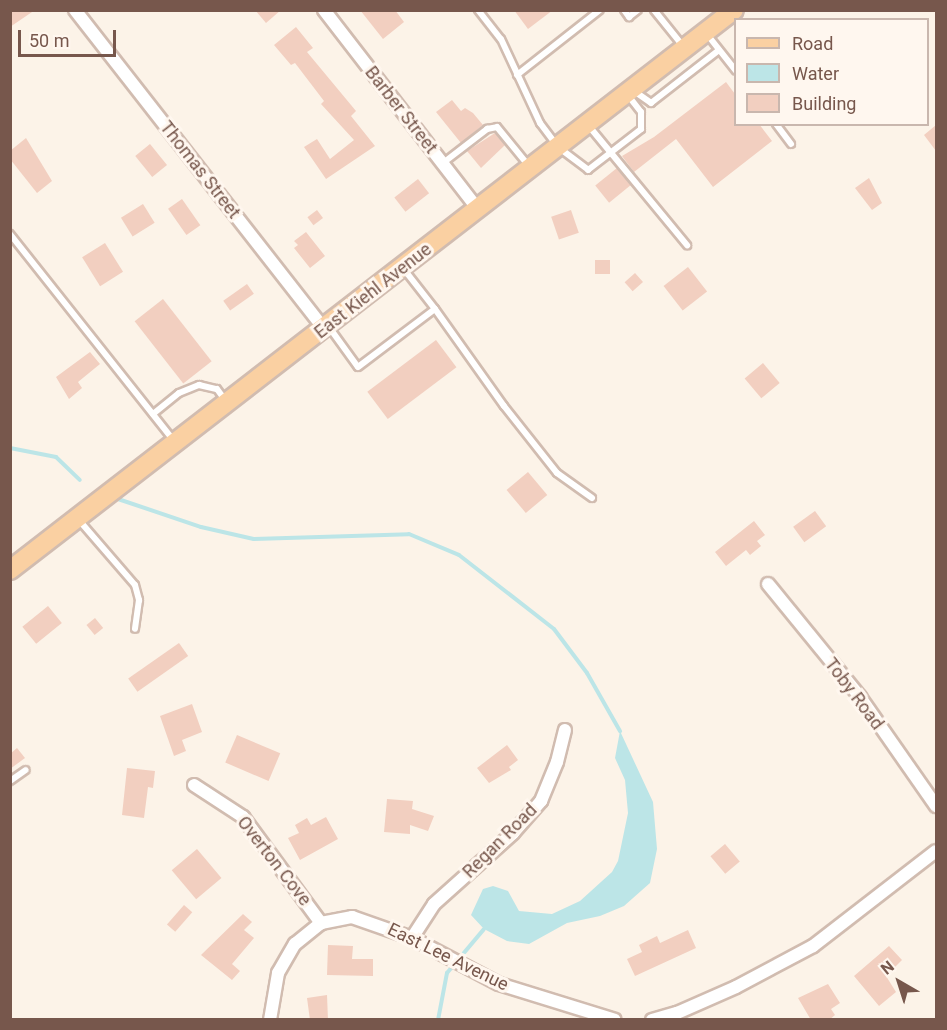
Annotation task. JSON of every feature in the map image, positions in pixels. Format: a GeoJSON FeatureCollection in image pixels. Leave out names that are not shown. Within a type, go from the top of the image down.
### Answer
{"type":"FeatureCollection","features":[{"type":"Feature","properties":{"kind":"main road","name":"East Kiehl Avenue"},"geometry":{"type":"LineString","coordinates":[[10,570],[734,10]]}},
{"type":"Feature","properties":{"kind":"street","name":"Thomas Street"},"geometry":{"type":"LineString","coordinates":[[75,10],[326,327]]}},
{"type":"Feature","properties":{"kind":"street","name":"Barber Street"},"geometry":{"type":"LineString","coordinates":[[324,10],[478,209]]}},
{"type":"Feature","properties":{"kind":"street","name":"Toby Road"},"geometry":{"type":"LineString","coordinates":[[768,584],[860,697],[936,806]]}},
{"type":"Feature","properties":{"kind":"street","name":"Regan Road"},"geometry":{"type":"LineString","coordinates":[[412,938],[434,904],[513,833],[541,801],[557,762],[565,730]]}},
{"type":"Feature","properties":{"kind":"street","name":"Overton Cove"},"geometry":{"type":"LineString","coordinates":[[194,785],[243,818],[321,923]]}},
{"type":"Feature","properties":{"kind":"street"},"geometry":{"type":"LineString","coordinates":[[652,1020],[736,987],[813,946],[936,851]]}},
{"type":"Feature","properties":{"kind":"street","name":"East Lee Avenue"},"geometry":{"type":"LineString","coordinates":[[321,923],[352,918],[412,938],[444,958],[470,970],[556,1004],[615,1020]]}},
{"type":"Feature","properties":{"kind":"street"},"geometry":{"type":"LineString","coordinates":[[270,1020],[274,988],[286,955],[321,923]]}},
{"type":"Feature","properties":{"kind":"lane"},"geometry":{"type":"LineString","coordinates":[[478,10],[501,39],[530,106],[558,147],[588,170],[641,129],[644,120],[630,92]]}},
{"type":"Feature","properties":{"kind":"lane"},"geometry":{"type":"LineString","coordinates":[[517,75],[600,10]]}},
{"type":"Feature","properties":{"kind":"lane"},"geometry":{"type":"LineString","coordinates":[[624,10],[629,17],[638,10]]}},
{"type":"Feature","properties":{"kind":"lane"},"geometry":{"type":"LineString","coordinates":[[654,10],[686,48]]}},
{"type":"Feature","properties":{"kind":"lane"},"geometry":{"type":"LineString","coordinates":[[706,33],[734,70]]}},
{"type":"Feature","properties":{"kind":"lane"},"geometry":{"type":"LineString","coordinates":[[630,92],[651,104],[719,50]]}},
{"type":"Feature","properties":{"kind":"lane"},"geometry":{"type":"LineString","coordinates":[[587,125],[612,152],[687,245]]}},
{"type":"Feature","properties":{"kind":"lane"},"geometry":{"type":"LineString","coordinates":[[778,126],[792,144]]}},
{"type":"Feature","properties":{"kind":"lane"},"geometry":{"type":"LineString","coordinates":[[442,164],[487,129],[497,127],[530,169]]}},
{"type":"Feature","properties":{"kind":"lane"},"geometry":{"type":"LineString","coordinates":[[10,234],[176,443]]}},
{"type":"Feature","properties":{"kind":"lane"},"geometry":{"type":"LineString","coordinates":[[403,268],[504,406],[557,473],[592,498]]}},
{"type":"Feature","properties":{"kind":"lane"},"geometry":{"type":"LineString","coordinates":[[326,327],[357,367],[435,309]]}},
{"type":"Feature","properties":{"kind":"lane"},"geometry":{"type":"LineString","coordinates":[[153,414],[179,393],[200,385],[217,390],[227,403]]}},
{"type":"Feature","properties":{"kind":"lane"},"geometry":{"type":"LineString","coordinates":[[77,518],[135,585],[139,600],[135,629]]}},
{"type":"Feature","properties":{"kind":"lane"},"geometry":{"type":"LineString","coordinates":[[10,782],[26,770]]}},
{"type":"Feature","properties":{"kind":"water"},"geometry":{"type":"Polygon","coordinates":[[[620,731],[653,802],[657,849],[650,883],[624,906],[600,916],[567,923],[529,944],[507,941],[484,929],[471,915],[483,889],[493,886],[508,891],[519,911],[552,914],[580,901],[612,872],[618,861],[628,813],[625,780],[615,758],[620,731]]]}},
{"type":"Feature","properties":{"kind":"building"},"geometry":{"type":"Polygon","coordinates":[[[10,10],[35,10],[10,27],[10,10]]]}},
{"type":"Feature","properties":{"kind":"building"},"geometry":{"type":"Polygon","coordinates":[[[255,10],[281,10],[266,23],[255,10]]]}},
{"type":"Feature","properties":{"kind":"building"},"geometry":{"type":"Polygon","coordinates":[[[360,10],[395,10],[404,22],[383,39],[360,10]]]}},
{"type":"Feature","properties":{"kind":"building"},"geometry":{"type":"Polygon","coordinates":[[[514,10],[553,10],[528,29],[514,10]]]}},
{"type":"Feature","properties":{"kind":"building"},"geometry":{"type":"Polygon","coordinates":[[[296,27],[313,48],[307,52],[356,111],[351,116],[375,146],[326,179],[304,147],[317,139],[330,159],[354,140],[321,104],[324,101],[295,63],[291,65],[274,45],[296,27]]]}},
{"type":"Feature","properties":{"kind":"building"},"geometry":{"type":"Polygon","coordinates":[[[726,82],[734,93],[734,126],[761,126],[772,141],[713,187],[676,139],[634,172],[622,156],[654,137],[726,82]]]}},
{"type":"Feature","properties":{"kind":"building"},"geometry":{"type":"Polygon","coordinates":[[[452,100],[461,111],[465,108],[473,113],[483,125],[461,143],[436,112],[452,100]]]}},
{"type":"Feature","properties":{"kind":"building"},"geometry":{"type":"Polygon","coordinates":[[[936,125],[936,151],[924,135],[936,125]]]}},
{"type":"Feature","properties":{"kind":"building"},"geometry":{"type":"Polygon","coordinates":[[[495,133],[505,145],[481,168],[467,151],[495,133]]]}},
{"type":"Feature","properties":{"kind":"building"},"geometry":{"type":"Polygon","coordinates":[[[26,138],[52,181],[37,193],[10,159],[10,151],[26,138]]]}},
{"type":"Feature","properties":{"kind":"building"},"geometry":{"type":"Polygon","coordinates":[[[150,144],[167,165],[152,177],[135,156],[150,144]]]}},
{"type":"Feature","properties":{"kind":"building"},"geometry":{"type":"Polygon","coordinates":[[[617,168],[631,185],[609,203],[595,186],[617,168]]]}},
{"type":"Feature","properties":{"kind":"building"},"geometry":{"type":"Polygon","coordinates":[[[869,178],[882,203],[872,210],[855,188],[869,178]]]}},
{"type":"Feature","properties":{"kind":"building"},"geometry":{"type":"Polygon","coordinates":[[[418,179],[429,193],[405,212],[394,197],[418,179]]]}},
{"type":"Feature","properties":{"kind":"building"},"geometry":{"type":"Polygon","coordinates":[[[182,199],[200,225],[186,235],[168,209],[182,199]]]}},
{"type":"Feature","properties":{"kind":"building"},"geometry":{"type":"Polygon","coordinates":[[[143,204],[155,223],[133,236],[121,218],[143,204]]]}},
{"type":"Feature","properties":{"kind":"building"},"geometry":{"type":"Polygon","coordinates":[[[317,210],[323,218],[313,225],[307,217],[317,210]]]}},
{"type":"Feature","properties":{"kind":"building"},"geometry":{"type":"Polygon","coordinates":[[[571,210],[579,233],[559,240],[551,217],[571,210]]]}},
{"type":"Feature","properties":{"kind":"building"},"geometry":{"type":"Polygon","coordinates":[[[306,232],[325,256],[310,268],[294,248],[298,245],[294,241],[306,232]]]}},
{"type":"Feature","properties":{"kind":"building"},"geometry":{"type":"Polygon","coordinates":[[[105,243],[123,272],[100,286],[82,257],[105,243]]]}},
{"type":"Feature","properties":{"kind":"building"},"geometry":{"type":"Polygon","coordinates":[[[595,260],[610,260],[610,274],[595,274],[595,260]]]}},
{"type":"Feature","properties":{"kind":"building"},"geometry":{"type":"Polygon","coordinates":[[[688,267],[707,291],[683,311],[664,286],[688,267]]]}},
{"type":"Feature","properties":{"kind":"building"},"geometry":{"type":"Polygon","coordinates":[[[635,273],[643,282],[633,291],[625,282],[635,273]]]}},
{"type":"Feature","properties":{"kind":"building"},"geometry":{"type":"Polygon","coordinates":[[[247,284],[254,294],[230,310],[223,301],[247,284]]]}},
{"type":"Feature","properties":{"kind":"building"},"geometry":{"type":"Polygon","coordinates":[[[163,299],[212,361],[183,383],[135,321],[163,299]]]}},
{"type":"Feature","properties":{"kind":"building"},"geometry":{"type":"Polygon","coordinates":[[[436,340],[456,367],[388,419],[367,392],[436,340]]]}},
{"type":"Feature","properties":{"kind":"building"},"geometry":{"type":"Polygon","coordinates":[[[90,352],[100,364],[78,382],[82,388],[69,399],[56,377],[90,352]]]}},
{"type":"Feature","properties":{"kind":"building"},"geometry":{"type":"Polygon","coordinates":[[[763,363],[780,383],[761,398],[745,378],[763,363]]]}},
{"type":"Feature","properties":{"kind":"building"},"geometry":{"type":"Polygon","coordinates":[[[528,472],[547,495],[526,513],[507,490],[528,472]]]}},
{"type":"Feature","properties":{"kind":"building"},"geometry":{"type":"Polygon","coordinates":[[[815,511],[826,526],[804,542],[793,527],[815,511]]]}},
{"type":"Feature","properties":{"kind":"building"},"geometry":{"type":"Polygon","coordinates":[[[754,521],[765,535],[757,541],[761,546],[750,555],[746,550],[726,566],[715,552],[754,521]]]}},
{"type":"Feature","properties":{"kind":"building"},"geometry":{"type":"Polygon","coordinates":[[[48,606],[62,623],[36,644],[22,627],[48,606]]]}},
{"type":"Feature","properties":{"kind":"building"},"geometry":{"type":"Polygon","coordinates":[[[95,618],[103,628],[95,635],[86,625],[95,618]]]}},
{"type":"Feature","properties":{"kind":"building"},"geometry":{"type":"Polygon","coordinates":[[[179,643],[188,656],[137,692],[128,679],[179,643]]]}},
{"type":"Feature","properties":{"kind":"building"},"geometry":{"type":"Polygon","coordinates":[[[192,704],[202,732],[182,740],[186,751],[174,756],[160,716],[192,704]]]}},
{"type":"Feature","properties":{"kind":"building"},"geometry":{"type":"Polygon","coordinates":[[[237,735],[280,753],[269,781],[225,763],[237,735]]]}},
{"type":"Feature","properties":{"kind":"building"},"geometry":{"type":"Polygon","coordinates":[[[507,745],[518,760],[509,767],[511,770],[489,783],[477,768],[507,745]]]}},
{"type":"Feature","properties":{"kind":"building"},"geometry":{"type":"Polygon","coordinates":[[[17,748],[25,758],[10,769],[10,754],[17,748]]]}},
{"type":"Feature","properties":{"kind":"building"},"geometry":{"type":"Polygon","coordinates":[[[127,768],[155,771],[153,788],[148,787],[144,818],[122,815],[127,768]]]}},
{"type":"Feature","properties":{"kind":"building"},"geometry":{"type":"Polygon","coordinates":[[[387,799],[413,801],[412,809],[434,816],[428,831],[410,825],[410,834],[384,832],[387,799]]]}},
{"type":"Feature","properties":{"kind":"building"},"geometry":{"type":"Polygon","coordinates":[[[326,817],[338,839],[300,860],[288,838],[299,833],[295,825],[307,818],[311,825],[326,817]]]}},
{"type":"Feature","properties":{"kind":"building"},"geometry":{"type":"Polygon","coordinates":[[[725,844],[740,862],[725,874],[710,856],[725,844]]]}},
{"type":"Feature","properties":{"kind":"building"},"geometry":{"type":"Polygon","coordinates":[[[197,849],[221,878],[196,899],[172,870],[197,849]]]}},
{"type":"Feature","properties":{"kind":"building"},"geometry":{"type":"Polygon","coordinates":[[[184,905],[192,912],[175,932],[167,925],[184,905]]]}},
{"type":"Feature","properties":{"kind":"building"},"geometry":{"type":"Polygon","coordinates":[[[243,914],[252,922],[244,930],[254,938],[232,964],[240,971],[232,980],[201,955],[243,914]]]}},
{"type":"Feature","properties":{"kind":"building"},"geometry":{"type":"Polygon","coordinates":[[[688,930],[696,948],[635,976],[627,959],[642,952],[639,945],[657,936],[660,943],[688,930]]]}},
{"type":"Feature","properties":{"kind":"building"},"geometry":{"type":"Polygon","coordinates":[[[328,945],[353,946],[352,959],[373,959],[373,976],[327,975],[328,945]]]}},
{"type":"Feature","properties":{"kind":"building"},"geometry":{"type":"Polygon","coordinates":[[[889,946],[902,960],[886,976],[896,992],[879,1006],[854,976],[889,946]]]}},
{"type":"Feature","properties":{"kind":"building"},"geometry":{"type":"Polygon","coordinates":[[[828,984],[840,1003],[831,1009],[835,1015],[829,1020],[811,1020],[798,998],[828,984]]]}},
{"type":"Feature","properties":{"kind":"building"},"geometry":{"type":"Polygon","coordinates":[[[327,995],[328,1020],[310,1020],[307,998],[327,995]]]}},
{"type":"Feature","properties":{"kind":"waterway"},"geometry":{"type":"LineString","coordinates":[[10,448],[56,457],[80,480]]}},
{"type":"Feature","properties":{"kind":"waterway"},"geometry":{"type":"LineString","coordinates":[[115,498],[201,527],[254,539],[409,534],[459,555],[554,629],[587,673],[620,731]]}},
{"type":"Feature","properties":{"kind":"waterway"},"geometry":{"type":"LineString","coordinates":[[438,1020],[447,973],[484,929]]}}]}
